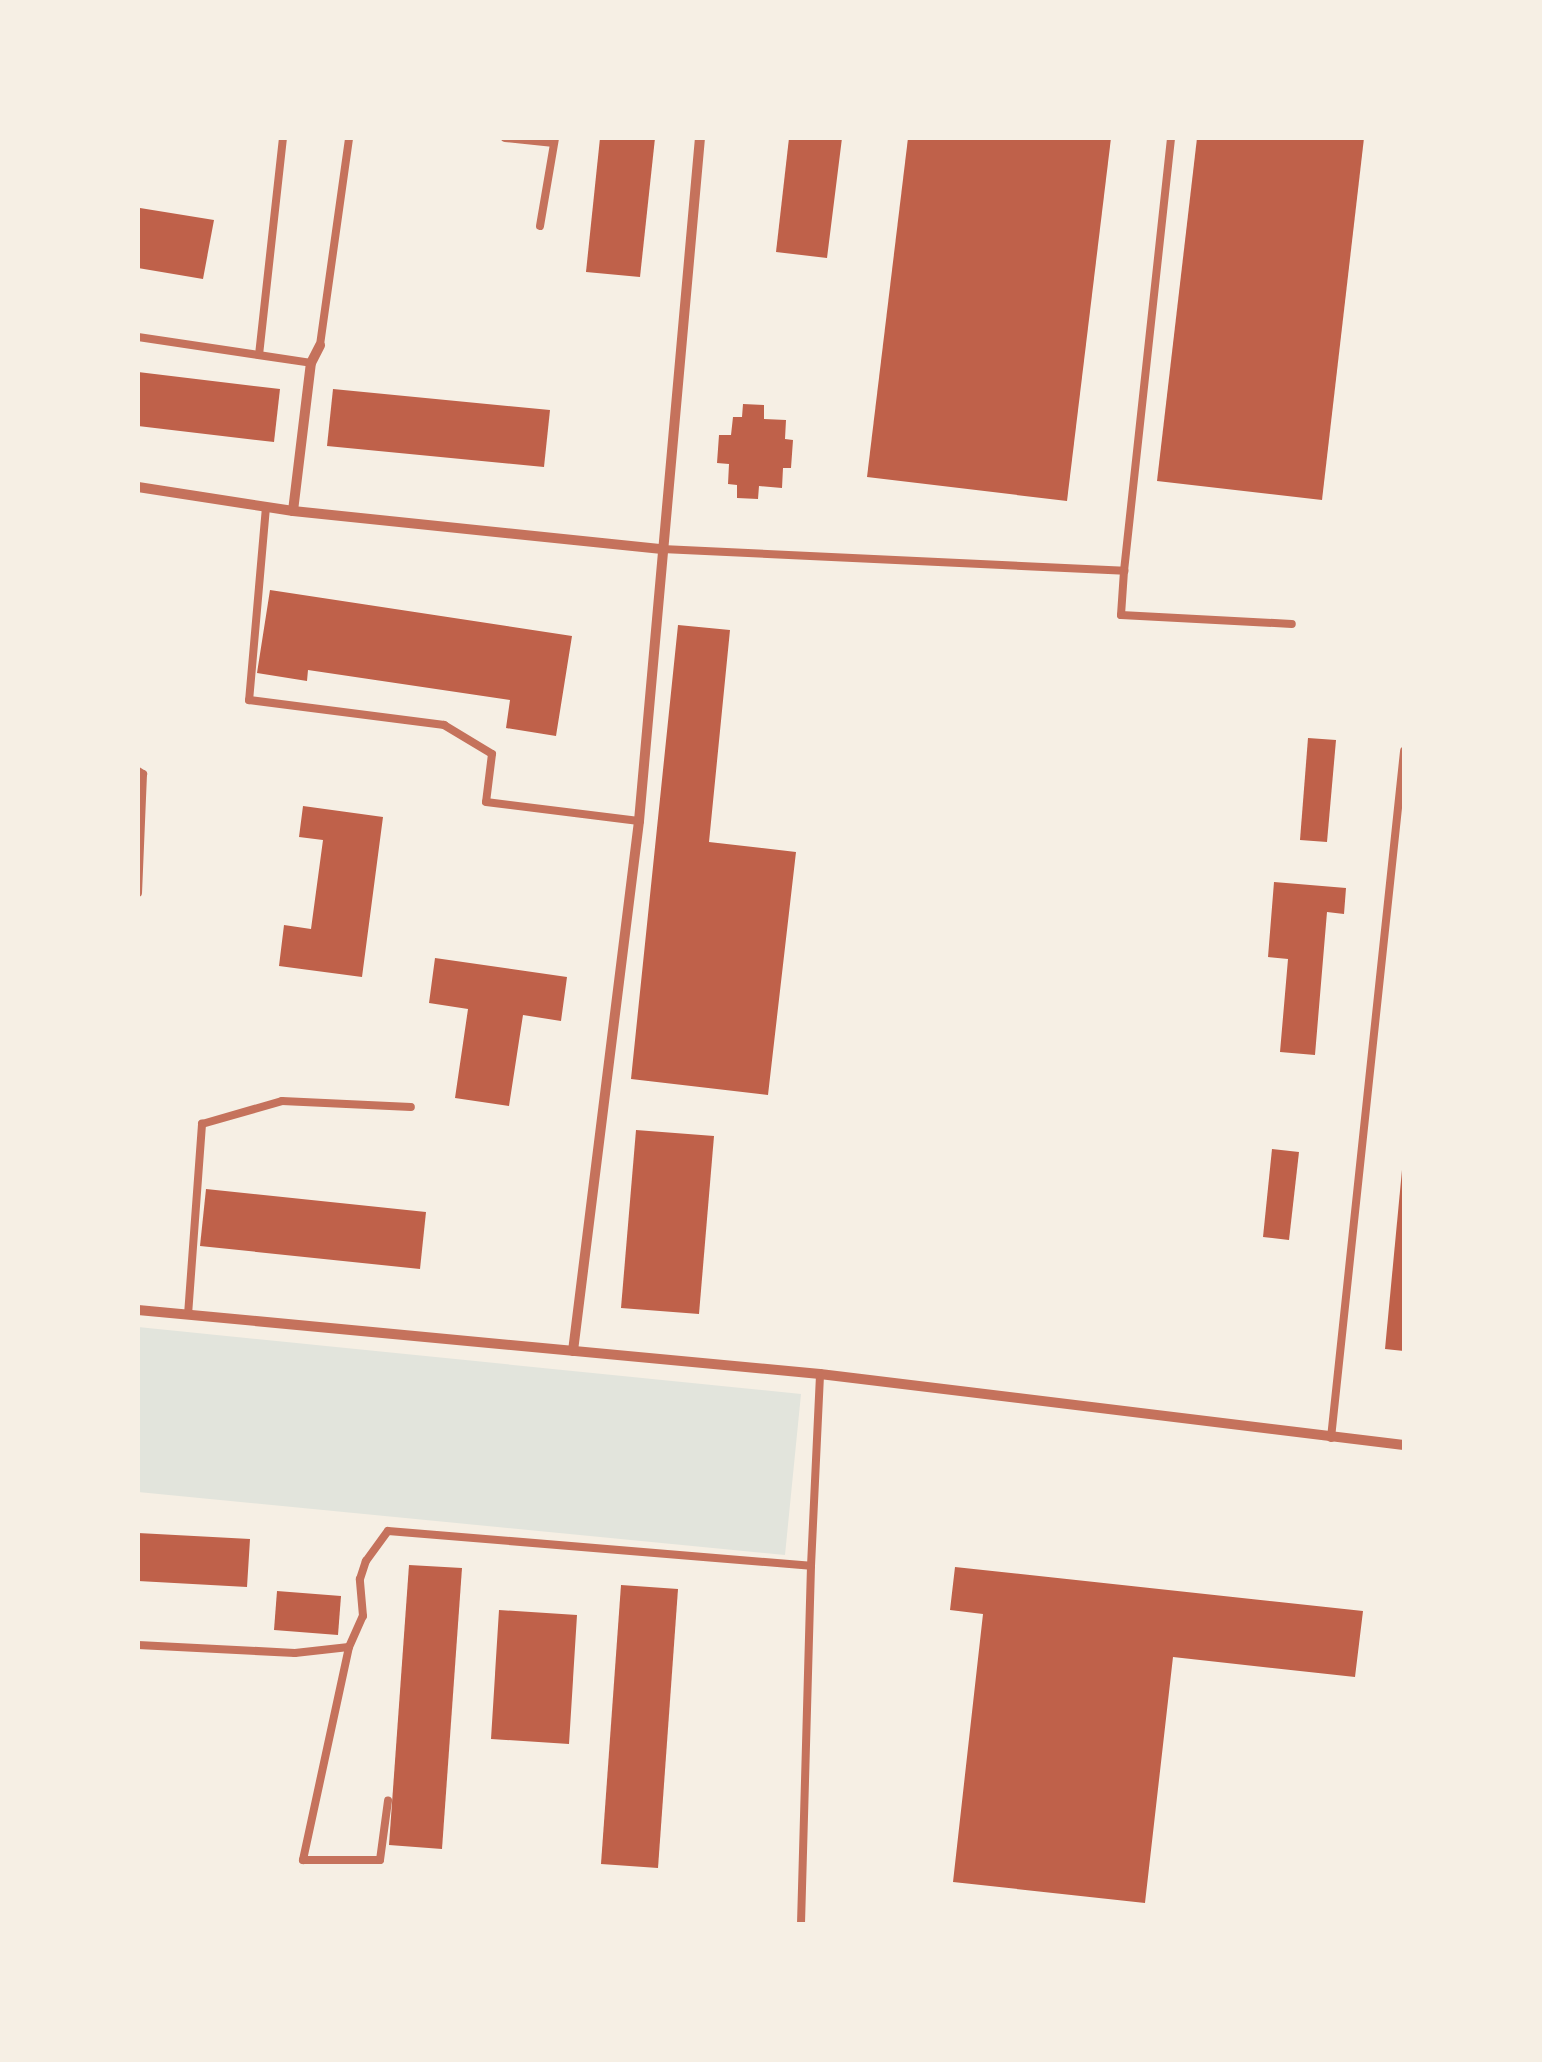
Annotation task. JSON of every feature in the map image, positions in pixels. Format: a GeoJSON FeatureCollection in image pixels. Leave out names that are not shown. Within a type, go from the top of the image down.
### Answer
{"type":"FeatureCollection","features":[{"type":"Feature","properties":{"kind":"street"},"geometry":{"type":"LineString","coordinates":[[573,1351],[638,821],[700,138]]}},
{"type":"Feature","properties":{"kind":"street"},"geometry":{"type":"LineString","coordinates":[[294,511],[311,363],[320,345]]}},
{"type":"Feature","properties":{"kind":"street"},"geometry":{"type":"LineString","coordinates":[[138,486],[294,511],[662,550]]}},
{"type":"Feature","properties":{"kind":"street"},"geometry":{"type":"LineString","coordinates":[[138,1310],[820,1374],[1404,1445]]}},
{"type":"Feature","properties":{"kind":"lane"},"geometry":{"type":"LineString","coordinates":[[259,356],[283,138]]}},
{"type":"Feature","properties":{"kind":"lane"},"geometry":{"type":"LineString","coordinates":[[320,345],[348,138]]}},
{"type":"Feature","properties":{"kind":"lane"},"geometry":{"type":"LineString","coordinates":[[504,138],[554,140],[540,226]]}},
{"type":"Feature","properties":{"kind":"lane"},"geometry":{"type":"LineString","coordinates":[[1170,138],[1122,615],[1292,624]]}},
{"type":"Feature","properties":{"kind":"lane"},"geometry":{"type":"LineString","coordinates":[[138,337],[311,363]]}},
{"type":"Feature","properties":{"kind":"lane"},"geometry":{"type":"LineString","coordinates":[[266,506],[250,700],[444,725],[492,754],[486,802],[638,821]]}},
{"type":"Feature","properties":{"kind":"lane"},"geometry":{"type":"LineString","coordinates":[[662,550],[1124,571]]}},
{"type":"Feature","properties":{"kind":"lane"},"geometry":{"type":"LineString","coordinates":[[1331,1438],[1404,752]]}},
{"type":"Feature","properties":{"kind":"lane"},"geometry":{"type":"LineString","coordinates":[[138,770],[143,774],[138,893]]}},
{"type":"Feature","properties":{"kind":"lane"},"geometry":{"type":"LineString","coordinates":[[188,1315],[202,1124],[282,1101],[411,1107]]}},
{"type":"Feature","properties":{"kind":"lane"},"geometry":{"type":"LineString","coordinates":[[800,1924],[820,1374]]}},
{"type":"Feature","properties":{"kind":"lane"},"geometry":{"type":"LineString","coordinates":[[388,1801],[380,1860],[303,1860],[350,1647],[363,1616],[360,1580],[366,1561],[388,1531],[811,1566]]}},
{"type":"Feature","properties":{"kind":"lane"},"geometry":{"type":"LineString","coordinates":[[138,1645],[295,1653],[350,1647]]}},
{"type":"Feature","properties":{"kind":"shaded area"},"geometry":{"type":"Polygon","coordinates":[[[138,1327],[801,1394],[785,1555],[138,1492],[138,1327]]]}},
{"type":"Feature","properties":{"kind":"building"},"geometry":{"type":"Polygon","coordinates":[[[600,138],[655,138],[640,277],[586,272],[600,138]]]}},
{"type":"Feature","properties":{"kind":"building"},"geometry":{"type":"Polygon","coordinates":[[[789,138],[842,138],[827,258],[776,252],[789,138]]]}},
{"type":"Feature","properties":{"kind":"building"},"geometry":{"type":"Polygon","coordinates":[[[908,138],[1111,138],[1067,501],[867,477],[908,138]]]}},
{"type":"Feature","properties":{"kind":"building"},"geometry":{"type":"Polygon","coordinates":[[[1197,138],[1364,138],[1322,500],[1157,481],[1197,138]]]}},
{"type":"Feature","properties":{"kind":"building"},"geometry":{"type":"Polygon","coordinates":[[[140,208],[214,220],[203,279],[138,268],[140,208]]]}},
{"type":"Feature","properties":{"kind":"building"},"geometry":{"type":"Polygon","coordinates":[[[138,372],[280,389],[274,442],[138,426],[138,372]]]}},
{"type":"Feature","properties":{"kind":"building"},"geometry":{"type":"Polygon","coordinates":[[[333,389],[550,410],[544,467],[327,446],[333,389]]]}},
{"type":"Feature","properties":{"kind":"building"},"geometry":{"type":"Polygon","coordinates":[[[743,404],[764,405],[764,419],[786,420],[785,439],[793,440],[791,468],[783,468],[782,488],[759,486],[758,499],[737,498],[737,485],[728,484],[729,464],[717,463],[719,435],[731,435],[733,417],[742,417],[743,404]]]}},
{"type":"Feature","properties":{"kind":"building"},"geometry":{"type":"Polygon","coordinates":[[[270,590],[572,636],[556,736],[506,728],[510,700],[308,670],[307,681],[257,673],[270,590]]]}},
{"type":"Feature","properties":{"kind":"building"},"geometry":{"type":"Polygon","coordinates":[[[678,625],[730,630],[709,842],[796,852],[768,1095],[631,1079],[678,625]]]}},
{"type":"Feature","properties":{"kind":"building"},"geometry":{"type":"Polygon","coordinates":[[[1308,738],[1336,740],[1327,842],[1300,840],[1308,738]]]}},
{"type":"Feature","properties":{"kind":"building"},"geometry":{"type":"Polygon","coordinates":[[[303,806],[383,817],[362,977],[279,966],[284,925],[311,929],[323,840],[299,837],[303,806]]]}},
{"type":"Feature","properties":{"kind":"building"},"geometry":{"type":"Polygon","coordinates":[[[1274,882],[1346,888],[1344,914],[1327,912],[1315,1055],[1280,1052],[1288,959],[1268,957],[1274,882]]]}},
{"type":"Feature","properties":{"kind":"building"},"geometry":{"type":"Polygon","coordinates":[[[435,958],[567,977],[561,1021],[523,1015],[509,1106],[455,1098],[468,1009],[429,1003],[435,958]]]}},
{"type":"Feature","properties":{"kind":"building"},"geometry":{"type":"Polygon","coordinates":[[[636,1130],[714,1136],[699,1314],[621,1308],[636,1130]]]}},
{"type":"Feature","properties":{"kind":"building"},"geometry":{"type":"Polygon","coordinates":[[[1272,1149],[1299,1152],[1289,1240],[1263,1237],[1272,1149]]]}},
{"type":"Feature","properties":{"kind":"building"},"geometry":{"type":"Polygon","coordinates":[[[1404,1170],[1404,1351],[1385,1349],[1404,1170]]]}},
{"type":"Feature","properties":{"kind":"building"},"geometry":{"type":"Polygon","coordinates":[[[206,1189],[426,1212],[420,1269],[200,1246],[206,1189]]]}},
{"type":"Feature","properties":{"kind":"building"},"geometry":{"type":"Polygon","coordinates":[[[138,1533],[250,1539],[247,1587],[138,1581],[138,1533]]]}},
{"type":"Feature","properties":{"kind":"building"},"geometry":{"type":"Polygon","coordinates":[[[409,1565],[462,1568],[442,1849],[389,1845],[409,1565]]]}},
{"type":"Feature","properties":{"kind":"building"},"geometry":{"type":"Polygon","coordinates":[[[955,1567],[1363,1611],[1355,1677],[1173,1657],[1145,1903],[953,1882],[983,1614],[950,1610],[955,1567]]]}},
{"type":"Feature","properties":{"kind":"building"},"geometry":{"type":"Polygon","coordinates":[[[621,1585],[678,1589],[658,1868],[601,1864],[621,1585]]]}},
{"type":"Feature","properties":{"kind":"building"},"geometry":{"type":"Polygon","coordinates":[[[277,1591],[341,1596],[338,1635],[274,1630],[277,1591]]]}},
{"type":"Feature","properties":{"kind":"building"},"geometry":{"type":"Polygon","coordinates":[[[499,1610],[577,1615],[569,1744],[491,1739],[499,1610]]]}}]}
